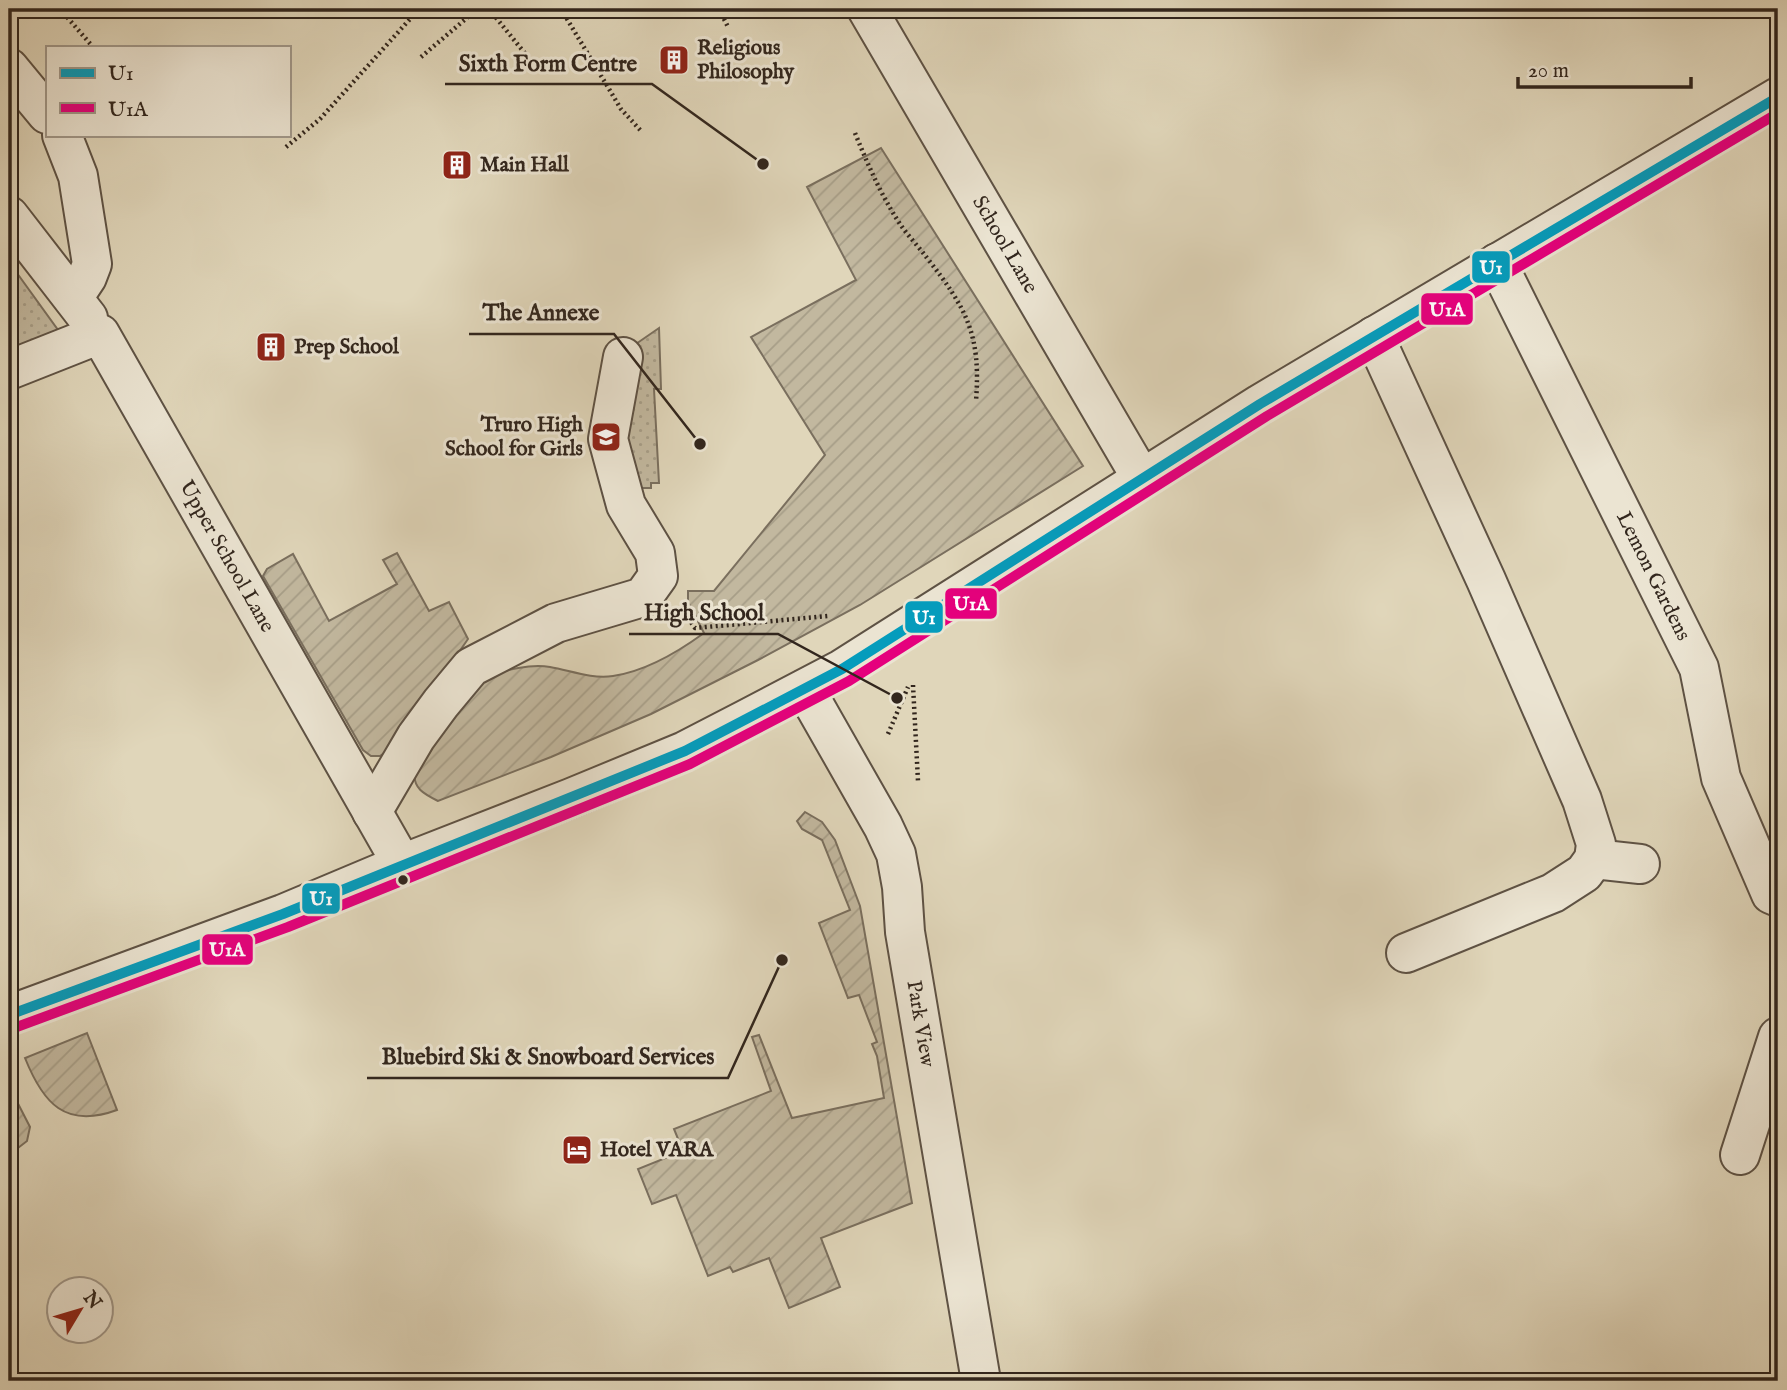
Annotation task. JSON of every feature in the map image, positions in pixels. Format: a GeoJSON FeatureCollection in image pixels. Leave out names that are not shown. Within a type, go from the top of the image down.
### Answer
{"type":"FeatureCollection","features":[{"type":"Feature","properties":{"kind":"street","name":"School Lane"},"geometry":{"type":"LineString","coordinates":[[867,9],[1142,480]]}},
{"type":"Feature","properties":{"kind":"street"},"geometry":{"type":"LineString","coordinates":[[9,68],[46,113]]}},
{"type":"Feature","properties":{"kind":"street"},"geometry":{"type":"LineString","coordinates":[[9,1015],[283,914],[685,751],[842,670],[1260,404],[1778,97]]}},
{"type":"Feature","properties":{"kind":"street"},"geometry":{"type":"LineString","coordinates":[[62,136],[78,176],[92,264],[73,298]]}},
{"type":"Feature","properties":{"kind":"street","name":"Upper School Lane"},"geometry":{"type":"LineString","coordinates":[[9,216],[100,334],[402,864]]}},
{"type":"Feature","properties":{"kind":"street","name":"Lemon Gardens"},"geometry":{"type":"LineString","coordinates":[[1497,263],[1699,668],[1721,778],[1771,894],[1778,897]]}},
{"type":"Feature","properties":{"kind":"street"},"geometry":{"type":"LineString","coordinates":[[9,370],[100,334]]}},
{"type":"Feature","properties":{"kind":"street"},"geometry":{"type":"LineString","coordinates":[[1374,336],[1486,580],[1582,800],[1596,844],[1594,859],[1584,873],[1553,893],[1405,953]]}},
{"type":"Feature","properties":{"kind":"street"},"geometry":{"type":"LineString","coordinates":[[372,812],[416,737],[471,667],[556,623],[643,597],[658,576],[655,553],[626,505],[608,439],[623,357]]}},
{"type":"Feature","properties":{"kind":"street","name":"Park View"},"geometry":{"type":"LineString","coordinates":[[805,689],[896,854],[902,887],[905,932],[981,1381]]}},
{"type":"Feature","properties":{"kind":"street"},"geometry":{"type":"LineString","coordinates":[[1594,859],[1640,864]]}},
{"type":"Feature","properties":{"kind":"street"},"geometry":{"type":"LineString","coordinates":[[1740,1155],[1778,1037]]}},
{"type":"Feature","properties":{"kind":"path"},"geometry":{"type":"LineString","coordinates":[[60,9],[92,46]]}},
{"type":"Feature","properties":{"kind":"path"},"geometry":{"type":"LineString","coordinates":[[286,146],[320,119],[419,9]]}},
{"type":"Feature","properties":{"kind":"path"},"geometry":{"type":"LineString","coordinates":[[421,57],[475,12],[486,9],[537,67]]}},
{"type":"Feature","properties":{"kind":"path"},"geometry":{"type":"LineString","coordinates":[[561,9],[621,109],[642,132]]}},
{"type":"Feature","properties":{"kind":"path"},"geometry":{"type":"LineString","coordinates":[[719,9],[728,27]]}},
{"type":"Feature","properties":{"kind":"path"},"geometry":{"type":"LineString","coordinates":[[855,133],[885,201],[902,228],[946,284],[973,332],[978,370],[976,401]]}},
{"type":"Feature","properties":{"kind":"path"},"geometry":{"type":"LineString","coordinates":[[653,583],[679,606],[695,628],[838,616]]}},
{"type":"Feature","properties":{"kind":"path"},"geometry":{"type":"LineString","coordinates":[[912,677],[918,790]]}},
{"type":"Feature","properties":{"kind":"shaded area"},"geometry":{"type":"Polygon","coordinates":[[[881,148],[1083,466],[860,605],[651,714],[438,801],[424,793],[415,782],[415,771],[459,707],[488,678],[510,670],[535,666],[613,676],[638,670],[661,660],[704,633],[688,602],[688,591],[714,591],[825,455],[751,337],[856,280],[807,187],[881,148]]]}},
{"type":"Feature","properties":{"kind":"shaded area"},"geometry":{"type":"Polygon","coordinates":[[[9,262],[58,330],[9,355],[9,262]]]}},
{"type":"Feature","properties":{"kind":"shaded area"},"geometry":{"type":"Polygon","coordinates":[[[659,328],[661,389],[654,389],[659,483],[651,483],[651,488],[630,488],[621,446],[633,346],[659,328]]]}},
{"type":"Feature","properties":{"kind":"shaded area"},"geometry":{"type":"Polygon","coordinates":[[[397,553],[429,611],[449,602],[468,639],[394,746],[380,756],[371,756],[363,750],[263,576],[267,569],[293,554],[329,621],[397,584],[383,560],[397,553]]]}},
{"type":"Feature","properties":{"kind":"shaded area"},"geometry":{"type":"Polygon","coordinates":[[[805,812],[822,822],[835,840],[860,906],[912,1203],[821,1238],[840,1287],[789,1308],[769,1258],[733,1272],[730,1267],[708,1276],[676,1195],[652,1204],[638,1169],[683,1151],[674,1129],[771,1091],[752,1037],[759,1035],[792,1118],[884,1098],[877,1056],[872,1044],[877,1042],[859,995],[848,998],[819,923],[850,910],[822,840],[802,829],[797,821],[805,812]]]}},
{"type":"Feature","properties":{"kind":"shaded area"},"geometry":{"type":"Polygon","coordinates":[[[87,1033],[117,1110],[83,1116],[70,1114],[48,1099],[25,1058],[87,1033]]]}},
{"type":"Feature","properties":{"kind":"shaded area"},"geometry":{"type":"Polygon","coordinates":[[[9,1086],[30,1127],[27,1141],[9,1155],[9,1086]]]}},
{"type":"Feature","properties":{"kind":"transit line","name":"U1"},"geometry":{"type":"LineString","coordinates":[[9,1015],[283,914],[685,751],[842,669],[1260,404],[1778,97]]}},
{"type":"Feature","properties":{"kind":"transit line","name":"U1A"},"geometry":{"type":"LineString","coordinates":[[14,1028],[288,927],[690,764],[849,681],[1267,416],[1778,113]]}},
{"type":"Feature","properties":{"kind":"place","name":"Religious Philosophy"},"geometry":{"type":"Point","coordinates":[674,60]}},
{"type":"Feature","properties":{"kind":"place","name":"Sixth Form Centre"},"geometry":{"type":"Point","coordinates":[763,164]}},
{"type":"Feature","properties":{"kind":"place","name":"Main Hall"},"geometry":{"type":"Point","coordinates":[457,165]}},
{"type":"Feature","properties":{"kind":"place","name":"Prep School"},"geometry":{"type":"Point","coordinates":[271,347]}},
{"type":"Feature","properties":{"kind":"place","name":"Truro High School for Girls"},"geometry":{"type":"Point","coordinates":[606,437]}},
{"type":"Feature","properties":{"kind":"place","name":"The Annexe"},"geometry":{"type":"Point","coordinates":[700,444]}},
{"type":"Feature","properties":{"kind":"place","name":"High School"},"geometry":{"type":"Point","coordinates":[897,698]}},
{"type":"Feature","properties":{"kind":"place","name":"Bluebird Ski & Snowboard Services"},"geometry":{"type":"Point","coordinates":[782,960]}},
{"type":"Feature","properties":{"kind":"place","name":"Hotel VARA"},"geometry":{"type":"Point","coordinates":[577,1150]}}]}
